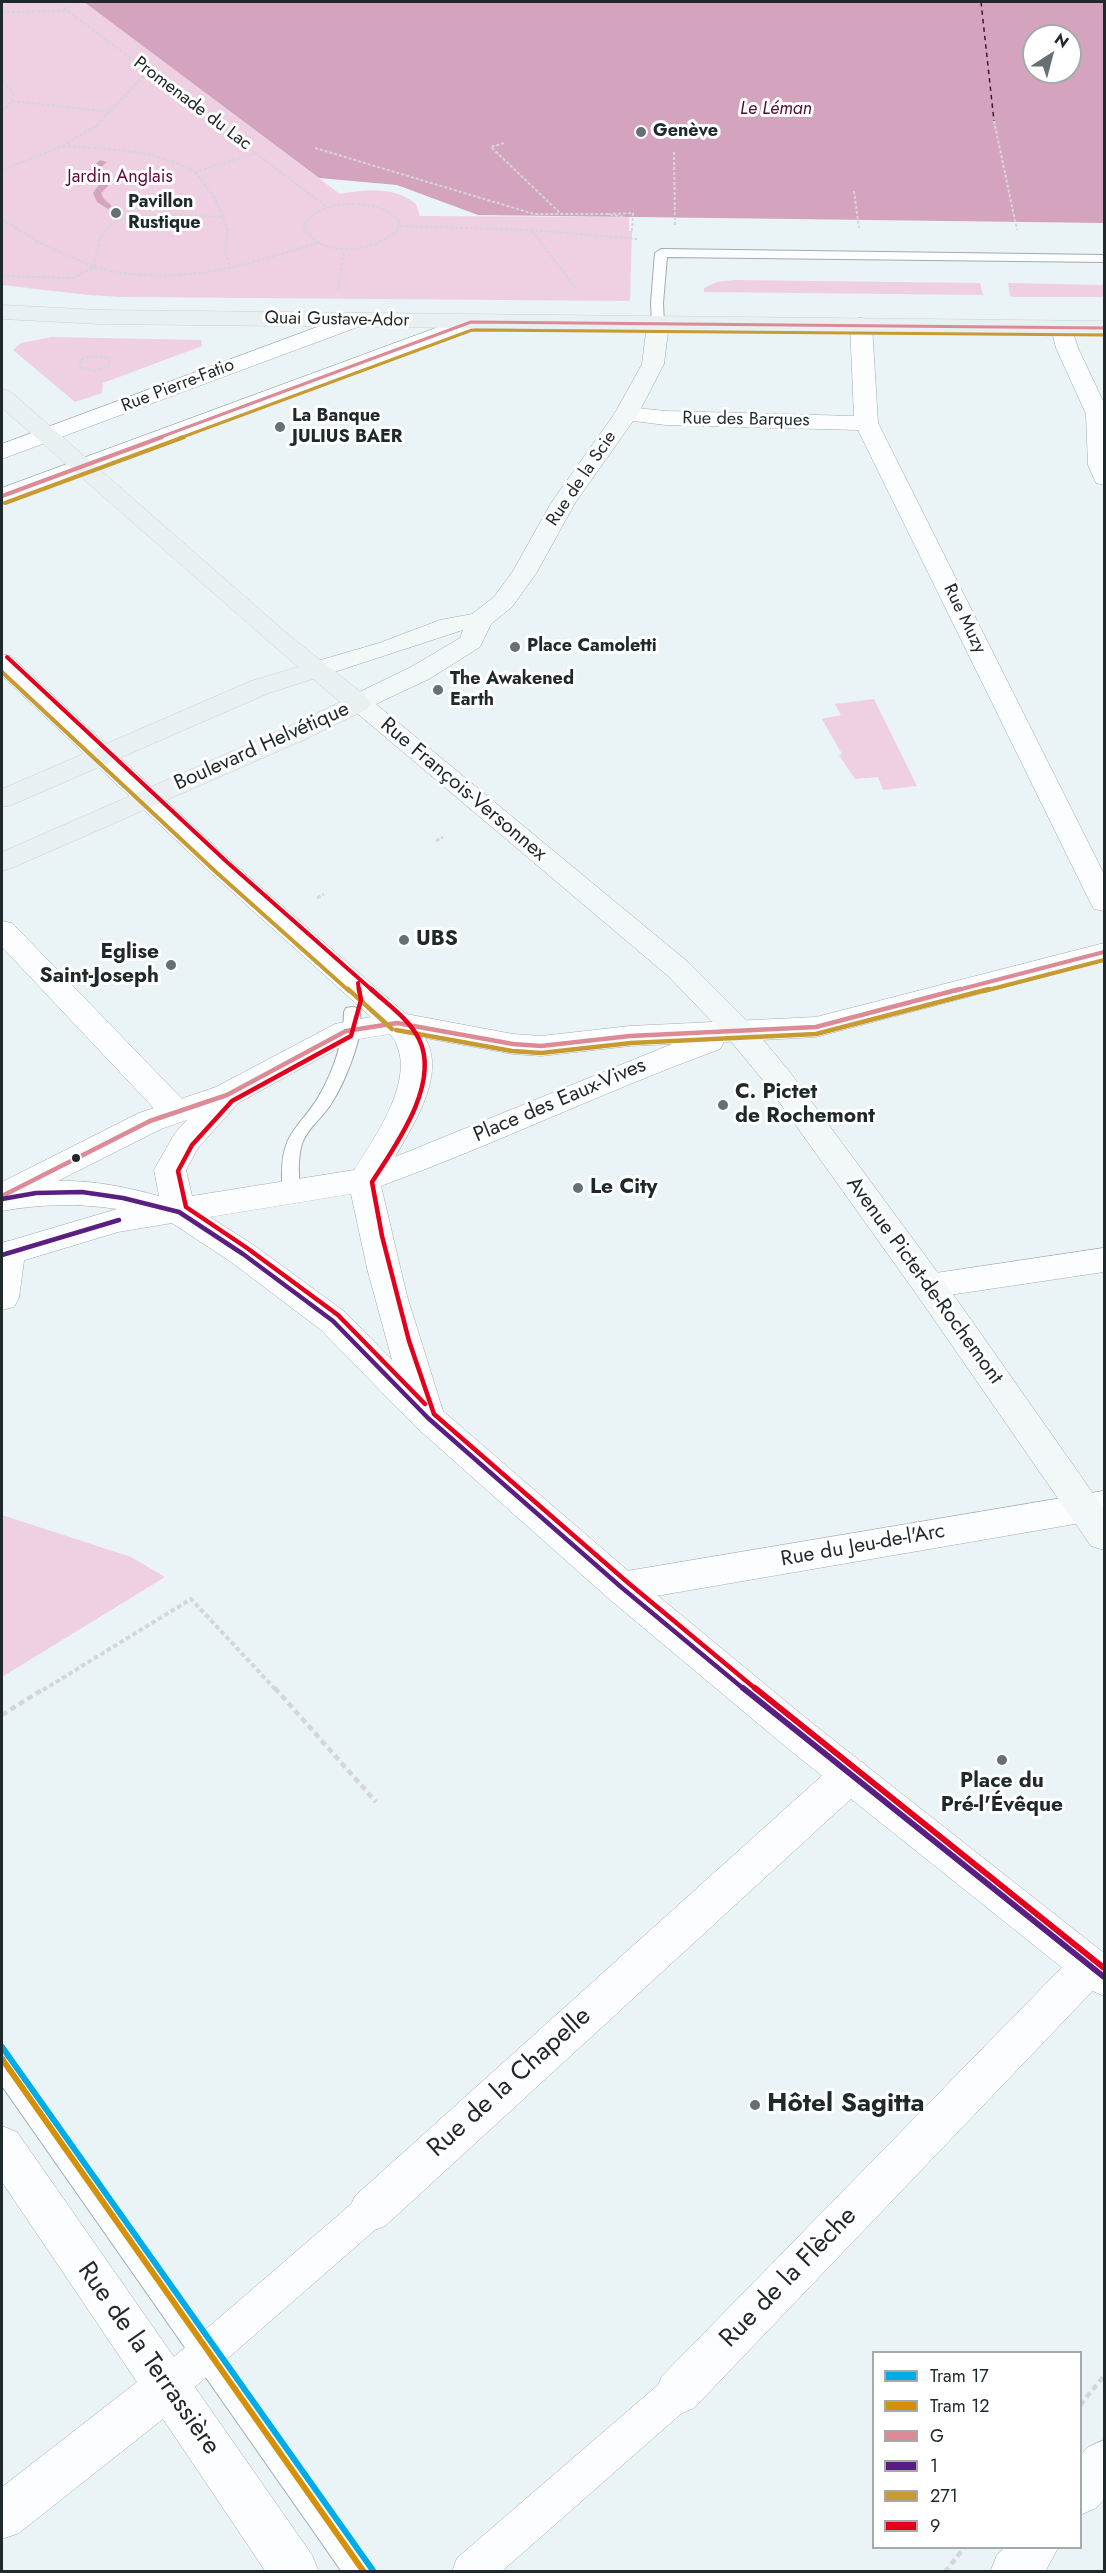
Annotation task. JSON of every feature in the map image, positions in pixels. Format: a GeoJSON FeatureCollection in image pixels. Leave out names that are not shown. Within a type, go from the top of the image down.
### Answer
{"type":"FeatureCollection","features":[{"type":"Feature","properties":{"kind":"main road","name":"Quai Gustave-Ador"},"geometry":{"type":"LineString","coordinates":[[2,312],[100,317],[1104,328]]}},
{"type":"Feature","properties":{"kind":"main road","name":"Rue de la Scie"},"geometry":{"type":"LineString","coordinates":[[480,620],[503,602],[525,572],[563,503],[626,414],[652,364],[658,324]]}},
{"type":"Feature","properties":{"kind":"main road","name":"Rue François-Versonnex"},"geometry":{"type":"LineString","coordinates":[[2,396],[316,670],[678,969],[739,1031]]}},
{"type":"Feature","properties":{"kind":"main road"},"geometry":{"type":"LineString","coordinates":[[2,798],[260,687],[388,648],[449,625],[480,620]]}},
{"type":"Feature","properties":{"kind":"main road"},"geometry":{"type":"LineString","coordinates":[[358,703],[420,673],[471,642],[480,620]]}},
{"type":"Feature","properties":{"kind":"main road","name":"Boulevard Helvétique"},"geometry":{"type":"LineString","coordinates":[[2,862],[297,733],[358,703]]}},
{"type":"Feature","properties":{"kind":"main road","name":"Avenue Pictet-de-Rochemont"},"geometry":{"type":"LineString","coordinates":[[739,1031],[778,1078],[1098,1516]]}},
{"type":"Feature","properties":{"kind":"street","name":"Rue Pierre-Fatio"},"geometry":{"type":"LineString","coordinates":[[2,452],[355,320]]}},
{"type":"Feature","properties":{"kind":"street","name":"Rue Pierre-Fatio"},"geometry":{"type":"LineString","coordinates":[[2,496],[471,322]]}},
{"type":"Feature","properties":{"kind":"street","name":"Rue Muzy"},"geometry":{"type":"LineString","coordinates":[[861,326],[866,423],[1104,902]]}},
{"type":"Feature","properties":{"kind":"street"},"geometry":{"type":"LineString","coordinates":[[1062,328],[1067,348],[1098,414],[1100,465],[1104,478]]}},
{"type":"Feature","properties":{"kind":"street","name":"Rue des Barques"},"geometry":{"type":"LineString","coordinates":[[626,414],[666,418],[866,423]]}},
{"type":"Feature","properties":{"kind":"street"},"geometry":{"type":"LineString","coordinates":[[2,662],[147,798],[350,1014],[397,1023],[414,1045],[417,1061],[412,1091],[400,1121],[364,1180],[375,1238],[402,1343],[428,1418]]}},
{"type":"Feature","properties":{"kind":"street"},"geometry":{"type":"LineString","coordinates":[[2,930],[174,1111]]}},
{"type":"Feature","properties":{"kind":"street"},"geometry":{"type":"LineString","coordinates":[[739,1031],[816,1027],[1104,952]]}},
{"type":"Feature","properties":{"kind":"street","name":"Place des Eaux-Vives"},"geometry":{"type":"LineString","coordinates":[[178,1212],[170,1170],[186,1141],[227,1095],[350,1014],[513,1044],[541,1046],[630,1036],[739,1031]]}},
{"type":"Feature","properties":{"kind":"street","name":"Place des Eaux-Vives"},"geometry":{"type":"LineString","coordinates":[[5,1254],[118,1220],[364,1180],[433,1155],[648,1064],[739,1031]]}},
{"type":"Feature","properties":{"kind":"street","name":"Place des Eaux-Vives"},"geometry":{"type":"LineString","coordinates":[[2,1197],[135,1128],[174,1111],[227,1095]]}},
{"type":"Feature","properties":{"kind":"street","name":"Place des Eaux-Vives"},"geometry":{"type":"LineString","coordinates":[[2,1197],[36,1192],[82,1192],[123,1198],[178,1212]]}},
{"type":"Feature","properties":{"kind":"street"},"geometry":{"type":"LineString","coordinates":[[178,1212],[243,1254],[333,1321],[428,1418],[621,1587],[850,1775],[1097,1971]]}},
{"type":"Feature","properties":{"kind":"street"},"geometry":{"type":"LineString","coordinates":[[2,1298],[5,1254]]}},
{"type":"Feature","properties":{"kind":"street"},"geometry":{"type":"LineString","coordinates":[[929,1286],[1104,1260]]}},
{"type":"Feature","properties":{"kind":"street","name":"Rue du Jeu-de-l'Arc"},"geometry":{"type":"LineString","coordinates":[[621,1587],[1098,1516]]}},
{"type":"Feature","properties":{"kind":"street","name":"Rue de la Chapelle"},"geometry":{"type":"LineString","coordinates":[[167,2387],[370,2211],[850,1775]]}},
{"type":"Feature","properties":{"kind":"street","name":"Rue de la Flèche"},"geometry":{"type":"LineString","coordinates":[[471,2571],[678,2392],[1097,1971]]}},
{"type":"Feature","properties":{"kind":"street","name":"Rue de la Terrassière"},"geometry":{"type":"LineString","coordinates":[[2,2146],[295,2571]]}},
{"type":"Feature","properties":{"kind":"street"},"geometry":{"type":"LineString","coordinates":[[2,2516],[167,2387]]}},
{"type":"Feature","properties":{"kind":"street"},"geometry":{"type":"LineString","coordinates":[[1082,2490],[1104,2463]]}},
{"type":"Feature","properties":{"kind":"street"},"geometry":{"type":"LineString","coordinates":[[1014,2571],[1032,2549]]}},
{"type":"Feature","properties":{"kind":"lane"},"geometry":{"type":"LineString","coordinates":[[658,324],[657,303],[661,253],[1104,259]]}},
{"type":"Feature","properties":{"kind":"lane"},"geometry":{"type":"LineString","coordinates":[[291,1192],[290,1158],[295,1140],[324,1101],[350,1014]]}},
{"type":"Feature","properties":{"kind":"lane"},"geometry":{"type":"LineString","coordinates":[[2,2068],[358,2571]]}},
{"type":"Feature","properties":{"kind":"path","name":"Promenade du Lac"},"geometry":{"type":"LineString","coordinates":[[56,2],[327,207]]}},
{"type":"Feature","properties":{"kind":"path"},"geometry":{"type":"LineString","coordinates":[[2,12],[68,11]]}},
{"type":"Feature","properties":{"kind":"path"},"geometry":{"type":"LineString","coordinates":[[2,170],[63,146],[96,126],[111,113],[148,71]]}},
{"type":"Feature","properties":{"kind":"path"},"geometry":{"type":"LineString","coordinates":[[2,82],[12,90],[12,101],[2,111]]}},
{"type":"Feature","properties":{"kind":"path"},"geometry":{"type":"LineString","coordinates":[[12,101],[111,113]]}},
{"type":"Feature","properties":{"kind":"path"},"geometry":{"type":"LineString","coordinates":[[993,121],[1015,222]]}},
{"type":"Feature","properties":{"kind":"path"},"geometry":{"type":"LineString","coordinates":[[504,143],[491,147],[560,213]]}},
{"type":"Feature","properties":{"kind":"path"},"geometry":{"type":"LineString","coordinates":[[63,146],[155,156],[178,162],[195,172],[213,195],[223,217],[228,231],[225,251],[230,267]]}},
{"type":"Feature","properties":{"kind":"path"},"geometry":{"type":"LineString","coordinates":[[315,148],[534,214],[560,213],[625,217]]}},
{"type":"Feature","properties":{"kind":"path"},"geometry":{"type":"LineString","coordinates":[[674,152],[675,218]]}},
{"type":"Feature","properties":{"kind":"path"},"geometry":{"type":"LineString","coordinates":[[195,172],[256,153]]}},
{"type":"Feature","properties":{"kind":"path"},"geometry":{"type":"LineString","coordinates":[[854,191],[859,220]]}},
{"type":"Feature","properties":{"kind":"path"},"geometry":{"type":"LineString","coordinates":[[347,204],[376,206],[395,216],[399,226],[394,235],[382,243],[365,248],[344,249],[317,243],[309,237],[303,226],[310,215],[327,207],[347,204]]}},
{"type":"Feature","properties":{"kind":"path"},"geometry":{"type":"LineString","coordinates":[[609,215],[633,213],[632,231]]}},
{"type":"Feature","properties":{"kind":"path"},"geometry":{"type":"LineString","coordinates":[[2,276],[73,278],[94,267],[102,233],[120,220],[145,215],[223,217]]}},
{"type":"Feature","properties":{"kind":"path"},"geometry":{"type":"LineString","coordinates":[[2,219],[42,244],[94,267],[125,276],[153,278],[186,276],[230,267],[317,243]]}},
{"type":"Feature","properties":{"kind":"path"},"geometry":{"type":"LineString","coordinates":[[399,226],[531,230],[632,239]]}},
{"type":"Feature","properties":{"kind":"path"},"geometry":{"type":"LineString","coordinates":[[531,230],[581,295]]}},
{"type":"Feature","properties":{"kind":"path"},"geometry":{"type":"LineString","coordinates":[[338,292],[344,249]]}},
{"type":"Feature","properties":{"kind":"path"},"geometry":{"type":"LineString","coordinates":[[95,356],[109,360],[109,366],[94,371],[80,367],[79,364],[84,358],[95,356]]}},
{"type":"Feature","properties":{"kind":"path"},"geometry":{"type":"LineString","coordinates":[[436,841],[443,837]]}},
{"type":"Feature","properties":{"kind":"path"},"geometry":{"type":"LineString","coordinates":[[317,898],[324,894]]}},
{"type":"Feature","properties":{"kind":"path"},"geometry":{"type":"LineString","coordinates":[[2,1715],[191,1599],[238,1647],[376,1802]]}},
{"type":"Feature","properties":{"kind":"path"},"geometry":{"type":"LineString","coordinates":[[1082,2403],[1104,2376]]}},
{"type":"Feature","properties":{"kind":"path"},"geometry":{"type":"LineString","coordinates":[[945,2571],[962,2549]]}},
{"type":"Feature","properties":{"kind":"green space","name":"Jardin Anglais"},"geometry":{"type":"Polygon","coordinates":[[[2,2],[84,2],[340,194],[379,190],[399,194],[416,204],[420,216],[629,217],[629,231],[632,231],[630,301],[122,297],[2,285],[2,2]]]}},
{"type":"Feature","properties":{"kind":"green space"},"geometry":{"type":"Polygon","coordinates":[[[734,280],[980,283],[983,295],[704,292],[704,288],[717,282],[734,280]]]}},
{"type":"Feature","properties":{"kind":"green space"},"geometry":{"type":"Polygon","coordinates":[[[1008,283],[1104,285],[1104,297],[1013,297],[1010,296],[1008,283]]]}},
{"type":"Feature","properties":{"kind":"green space"},"geometry":{"type":"Polygon","coordinates":[[[52,337],[201,340],[202,346],[103,383],[102,393],[75,402],[13,350],[21,343],[52,337]]]}},
{"type":"Feature","properties":{"kind":"green space"},"geometry":{"type":"Polygon","coordinates":[[[874,699],[917,786],[883,790],[878,777],[855,779],[839,755],[842,754],[822,719],[841,715],[835,704],[874,699]]]}},
{"type":"Feature","properties":{"kind":"green space"},"geometry":{"type":"Polygon","coordinates":[[[2,1515],[131,1557],[165,1577],[2,1677],[2,1515]]]}},
{"type":"Feature","properties":{"kind":"water","name":"Le Léman"},"geometry":{"type":"Polygon","coordinates":[[[84,2],[1104,2],[1104,223],[478,215],[397,185],[319,178],[84,2]]]}},
{"type":"Feature","properties":{"kind":"waterway"},"geometry":{"type":"LineString","coordinates":[[103,162],[92,171],[105,181],[104,186],[97,193],[100,200],[108,206]]}},
{"type":"Feature","properties":{"kind":"ferry route"},"geometry":{"type":"LineString","coordinates":[[981,2],[994,121]]}},
{"type":"Feature","properties":{"kind":"tram line","name":"17"},"geometry":{"type":"LineString","coordinates":[[2,2047],[374,2572]]}},
{"type":"Feature","properties":{"kind":"tram line","name":"12"},"geometry":{"type":"LineString","coordinates":[[2,2059],[364,2572]]}},
{"type":"Feature","properties":{"kind":"transit line","name":"G"},"geometry":{"type":"LineString","coordinates":[[2,496],[471,322],[1104,328]]}},
{"type":"Feature","properties":{"kind":"transit line","name":"271"},"geometry":{"type":"LineString","coordinates":[[5,503],[472,330],[1104,335]]}},
{"type":"Feature","properties":{"kind":"transit line","name":"9"},"geometry":{"type":"LineString","coordinates":[[7,657],[227,862],[402,1017],[418,1037],[424,1062],[423,1080],[418,1098],[402,1134],[372,1182],[382,1236],[409,1341],[434,1414],[626,1581],[804,1729],[1104,1968]]}},
{"type":"Feature","properties":{"kind":"transit line","name":"271"},"geometry":{"type":"LineString","coordinates":[[2,672],[217,873],[392,1029]]}},
{"type":"Feature","properties":{"kind":"transit line","name":"G"},"geometry":{"type":"LineString","coordinates":[[2,1196],[150,1121],[227,1095],[346,1031],[397,1023],[513,1044],[541,1046],[630,1036],[816,1027],[1104,952]]}},
{"type":"Feature","properties":{"kind":"transit line","name":"271"},"geometry":{"type":"LineString","coordinates":[[396,1030],[512,1051],[541,1053],[631,1043],[816,1034],[1104,960]]}},
{"type":"Feature","properties":{"kind":"transit line","name":"9"},"geometry":{"type":"LineString","coordinates":[[358,983],[361,1000],[351,1036],[232,1101],[192,1145],[178,1171],[186,1207],[247,1248],[338,1315],[425,1404]]}},
{"type":"Feature","properties":{"kind":"transit line","name":"1"},"geometry":{"type":"LineString","coordinates":[[2,1199],[36,1193],[82,1192],[123,1198],[179,1212],[243,1254],[333,1321],[428,1418],[621,1587],[799,1735],[1104,1977]]}},
{"type":"Feature","properties":{"kind":"transit line","name":"1"},"geometry":{"type":"LineString","coordinates":[[2,1255],[119,1220]]}},
{"type":"Feature","properties":{"kind":"place","name":"Genève"},"geometry":{"type":"Point","coordinates":[641,132]}},
{"type":"Feature","properties":{"kind":"place","name":"Pavillon Rustique"},"geometry":{"type":"Point","coordinates":[116,213]}},
{"type":"Feature","properties":{"kind":"place","name":"La Banque JULIUS BAER"},"geometry":{"type":"Point","coordinates":[280,427]}},
{"type":"Feature","properties":{"kind":"place","name":"Place Camoletti"},"geometry":{"type":"Point","coordinates":[515,647]}},
{"type":"Feature","properties":{"kind":"place","name":"The Awakened Earth"},"geometry":{"type":"Point","coordinates":[438,690]}},
{"type":"Feature","properties":{"kind":"place","name":"UBS"},"geometry":{"type":"Point","coordinates":[404,940]}},
{"type":"Feature","properties":{"kind":"place","name":"Eglise Saint-Joseph"},"geometry":{"type":"Point","coordinates":[171,965]}},
{"type":"Feature","properties":{"kind":"place","name":"C. Pictet de Rochemont"},"geometry":{"type":"Point","coordinates":[723,1105]}},
{"type":"Feature","properties":{"kind":"place","name":"Le City"},"geometry":{"type":"Point","coordinates":[578,1188]}},
{"type":"Feature","properties":{"kind":"place","name":"Place du Pré-l'Évêque"},"geometry":{"type":"Point","coordinates":[1002,1760]}},
{"type":"Feature","properties":{"kind":"place","name":"Hôtel Sagitta"},"geometry":{"type":"Point","coordinates":[755,2105]}}]}
